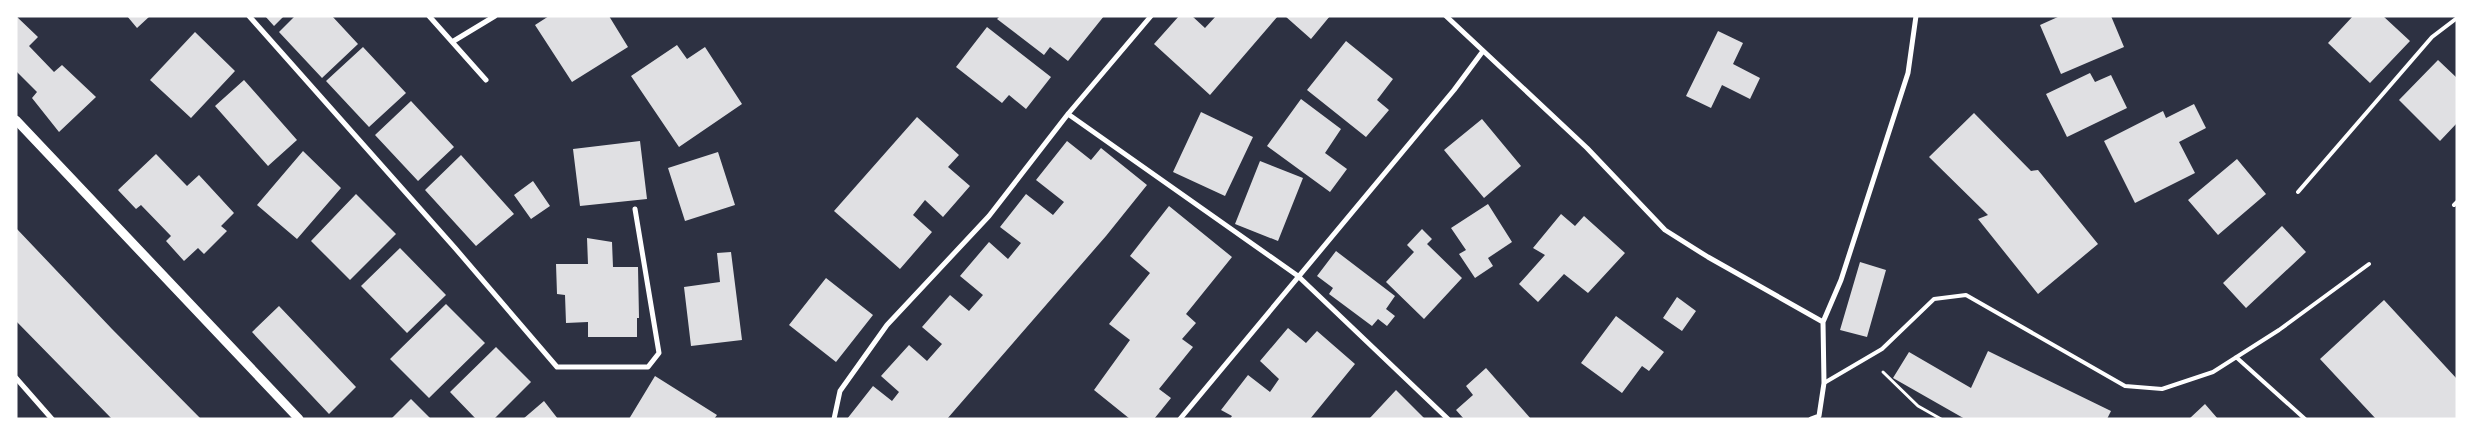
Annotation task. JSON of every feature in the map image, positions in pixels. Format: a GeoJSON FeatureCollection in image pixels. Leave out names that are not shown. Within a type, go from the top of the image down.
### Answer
{"type":"FeatureCollection","features":[{"type":"Feature","properties":{"kind":"street"},"geometry":{"type":"LineString","coordinates":[[249,16],[455,248],[557,367],[648,367],[658,353],[635,209]]}},
{"type":"Feature","properties":{"kind":"street"},"geometry":{"type":"LineString","coordinates":[[429,16],[486,80]]}},
{"type":"Feature","properties":{"kind":"street"},"geometry":{"type":"LineString","coordinates":[[452,42],[495,16]]}},
{"type":"Feature","properties":{"kind":"street"},"geometry":{"type":"LineString","coordinates":[[834,419],[840,391],[886,325],[989,216],[1068,114],[1151,16]]}},
{"type":"Feature","properties":{"kind":"street"},"geometry":{"type":"LineString","coordinates":[[1446,16],[1587,148],[1665,230],[1708,257],[1823,322]]}},
{"type":"Feature","properties":{"kind":"street"},"geometry":{"type":"LineString","coordinates":[[1811,419],[1819,416],[1824,383],[1823,322],[1841,280],[1908,73],[1916,16]]}},
{"type":"Feature","properties":{"kind":"street"},"geometry":{"type":"LineString","coordinates":[[1180,419],[1454,90],[1483,51]]}},
{"type":"Feature","properties":{"kind":"street"},"geometry":{"type":"LineString","coordinates":[[1068,114],[1298,276],[1448,419]]}},
{"type":"Feature","properties":{"kind":"street"},"geometry":{"type":"LineString","coordinates":[[16,120],[299,419]]}},
{"type":"Feature","properties":{"kind":"street"},"geometry":{"type":"LineString","coordinates":[[16,378],[52,419]]}},
{"type":"Feature","properties":{"kind":"lane"},"geometry":{"type":"LineString","coordinates":[[2298,192],[2432,37],[2457,18]]}},
{"type":"Feature","properties":{"kind":"lane"},"geometry":{"type":"LineString","coordinates":[[1824,383],[1882,349],[1934,299],[1966,295],[2125,386],[2162,389],[2214,372],[2279,330],[2368,264]]}},
{"type":"Feature","properties":{"kind":"lane"},"geometry":{"type":"LineString","coordinates":[[2236,357],[2305,419]]}},
{"type":"Feature","properties":{"kind":"path"},"geometry":{"type":"LineString","coordinates":[[1868,357],[1918,406],[1941,419]]}},
{"type":"Feature","properties":{"kind":"building"},"geometry":{"type":"Polygon","coordinates":[[[16,16],[38,37],[29,46],[54,72],[62,65],[96,97],[59,132],[32,98],[37,92],[16,71],[16,16]]]}},
{"type":"Feature","properties":{"kind":"building"},"geometry":{"type":"Polygon","coordinates":[[[127,16],[150,16],[137,28],[127,16]]]}},
{"type":"Feature","properties":{"kind":"building"},"geometry":{"type":"Polygon","coordinates":[[[265,16],[284,16],[274,26],[265,16]]]}},
{"type":"Feature","properties":{"kind":"building"},"geometry":{"type":"Polygon","coordinates":[[[295,16],[332,16],[358,44],[322,78],[279,32],[295,16]]]}},
{"type":"Feature","properties":{"kind":"building"},"geometry":{"type":"Polygon","coordinates":[[[549,16],[609,16],[628,47],[572,82],[535,25],[549,16]]]}},
{"type":"Feature","properties":{"kind":"building"},"geometry":{"type":"Polygon","coordinates":[[[1000,16],[1104,16],[1068,61],[1050,47],[1044,55],[997,19],[1000,16]]]}},
{"type":"Feature","properties":{"kind":"building"},"geometry":{"type":"Polygon","coordinates":[[[1179,16],[1192,16],[1205,28],[1216,16],[1278,16],[1210,95],[1154,44],[1179,16]]]}},
{"type":"Feature","properties":{"kind":"building"},"geometry":{"type":"Polygon","coordinates":[[[1285,16],[1330,16],[1311,39],[1285,16]]]}},
{"type":"Feature","properties":{"kind":"building"},"geometry":{"type":"Polygon","coordinates":[[[2060,16],[2111,16],[2124,47],[2061,74],[2040,25],[2060,16]]]}},
{"type":"Feature","properties":{"kind":"building"},"geometry":{"type":"Polygon","coordinates":[[[2353,16],[2383,16],[2410,41],[2370,83],[2328,43],[2353,16]]]}},
{"type":"Feature","properties":{"kind":"building"},"geometry":{"type":"Polygon","coordinates":[[[987,27],[1051,77],[1026,109],[1009,95],[1002,103],[956,67],[987,27]]]}},
{"type":"Feature","properties":{"kind":"building"},"geometry":{"type":"Polygon","coordinates":[[[1718,31],[1743,43],[1733,64],[1760,78],[1750,99],[1722,85],[1711,108],[1686,96],[1718,31]]]}},
{"type":"Feature","properties":{"kind":"building"},"geometry":{"type":"Polygon","coordinates":[[[195,32],[235,71],[191,118],[150,80],[195,32]]]}},
{"type":"Feature","properties":{"kind":"building"},"geometry":{"type":"Polygon","coordinates":[[[1346,41],[1393,79],[1377,100],[1389,110],[1366,137],[1307,90],[1346,41]]]}},
{"type":"Feature","properties":{"kind":"building"},"geometry":{"type":"Polygon","coordinates":[[[677,45],[687,59],[705,47],[742,104],[679,147],[631,76],[677,45]]]}},
{"type":"Feature","properties":{"kind":"building"},"geometry":{"type":"Polygon","coordinates":[[[363,47],[406,93],[369,127],[326,81],[363,47]]]}},
{"type":"Feature","properties":{"kind":"building"},"geometry":{"type":"Polygon","coordinates":[[[2438,60],[2457,78],[2457,123],[2440,141],[2399,100],[2438,60]]]}},
{"type":"Feature","properties":{"kind":"building"},"geometry":{"type":"Polygon","coordinates":[[[2090,73],[2095,82],[2111,75],[2127,108],[2067,137],[2046,94],[2090,73]]]}},
{"type":"Feature","properties":{"kind":"building"},"geometry":{"type":"Polygon","coordinates":[[[244,80],[297,140],[268,166],[215,106],[244,80]]]}},
{"type":"Feature","properties":{"kind":"building"},"geometry":{"type":"Polygon","coordinates":[[[1301,99],[1341,129],[1325,153],[1347,169],[1330,192],[1267,146],[1301,99]]]}},
{"type":"Feature","properties":{"kind":"building"},"geometry":{"type":"Polygon","coordinates":[[[411,101],[454,147],[418,181],[375,135],[411,101]]]}},
{"type":"Feature","properties":{"kind":"building"},"geometry":{"type":"Polygon","coordinates":[[[2194,104],[2206,128],[2179,142],[2195,173],[2135,203],[2104,141],[2163,111],[2166,118],[2194,104]]]}},
{"type":"Feature","properties":{"kind":"building"},"geometry":{"type":"Polygon","coordinates":[[[1201,112],[1253,137],[1225,196],[1173,172],[1201,112]]]}},
{"type":"Feature","properties":{"kind":"building"},"geometry":{"type":"Polygon","coordinates":[[[1974,113],[2031,171],[2038,170],[2098,244],[2038,294],[1978,219],[1988,215],[1929,157],[1974,113]]]}},
{"type":"Feature","properties":{"kind":"building"},"geometry":{"type":"Polygon","coordinates":[[[917,117],[959,155],[948,167],[970,186],[943,217],[925,200],[913,215],[932,232],[900,269],[834,211],[917,117]]]}},
{"type":"Feature","properties":{"kind":"building"},"geometry":{"type":"Polygon","coordinates":[[[1482,119],[1521,166],[1484,198],[1444,150],[1482,119]]]}},
{"type":"Feature","properties":{"kind":"building"},"geometry":{"type":"Polygon","coordinates":[[[640,141],[647,199],[580,206],[573,149],[640,141]]]}},
{"type":"Feature","properties":{"kind":"building"},"geometry":{"type":"Polygon","coordinates":[[[1067,141],[1091,160],[1101,148],[1147,185],[1106,236],[947,419],[847,419],[873,386],[892,401],[899,392],[881,376],[909,345],[927,361],[942,344],[922,327],[950,295],[969,311],[983,295],[960,276],[989,242],[1008,259],[1021,243],[1000,227],[1026,194],[1053,215],[1064,202],[1036,180],[1067,141]]]}},
{"type":"Feature","properties":{"kind":"building"},"geometry":{"type":"Polygon","coordinates":[[[303,151],[341,188],[297,239],[257,205],[303,151]]]}},
{"type":"Feature","properties":{"kind":"building"},"geometry":{"type":"Polygon","coordinates":[[[718,152],[735,205],[685,221],[668,168],[718,152]]]}},
{"type":"Feature","properties":{"kind":"building"},"geometry":{"type":"Polygon","coordinates":[[[156,154],[187,186],[199,175],[234,213],[221,226],[227,231],[204,254],[198,248],[184,261],[166,241],[171,236],[141,205],[136,209],[118,190],[156,154]]]}},
{"type":"Feature","properties":{"kind":"building"},"geometry":{"type":"Polygon","coordinates":[[[461,155],[514,214],[476,246],[425,190],[461,155]]]}},
{"type":"Feature","properties":{"kind":"building"},"geometry":{"type":"Polygon","coordinates":[[[2237,159],[2266,194],[2218,235],[2188,200],[2237,159]]]}},
{"type":"Feature","properties":{"kind":"building"},"geometry":{"type":"Polygon","coordinates":[[[1260,161],[1303,178],[1278,241],[1235,224],[1260,161]]]}},
{"type":"Feature","properties":{"kind":"building"},"geometry":{"type":"Polygon","coordinates":[[[533,181],[550,206],[531,219],[514,195],[533,181]]]}},
{"type":"Feature","properties":{"kind":"building"},"geometry":{"type":"Polygon","coordinates":[[[356,194],[396,234],[350,280],[311,241],[356,194]]]}},
{"type":"Feature","properties":{"kind":"building"},"geometry":{"type":"Polygon","coordinates":[[[1488,204],[1512,242],[1488,258],[1493,266],[1475,278],[1459,254],[1466,250],[1451,228],[1488,204]]]}},
{"type":"Feature","properties":{"kind":"building"},"geometry":{"type":"Polygon","coordinates":[[[1169,206],[1232,257],[1186,314],[1196,323],[1182,339],[1193,347],[1159,389],[1171,398],[1154,419],[1130,419],[1094,390],[1130,340],[1109,324],[1150,273],[1130,256],[1169,206]]]}},
{"type":"Feature","properties":{"kind":"building"},"geometry":{"type":"Polygon","coordinates":[[[1561,214],[1575,226],[1584,216],[1625,253],[1588,293],[1564,274],[1538,302],[1519,284],[1545,255],[1533,248],[1561,214]]]}},
{"type":"Feature","properties":{"kind":"building"},"geometry":{"type":"Polygon","coordinates":[[[2282,226],[2306,252],[2246,308],[2223,283],[2282,226]]]}},
{"type":"Feature","properties":{"kind":"building"},"geometry":{"type":"Polygon","coordinates":[[[16,228],[201,419],[112,419],[16,321],[16,228]]]}},
{"type":"Feature","properties":{"kind":"building"},"geometry":{"type":"Polygon","coordinates":[[[1422,229],[1432,239],[1427,244],[1462,278],[1424,319],[1386,282],[1414,252],[1407,245],[1422,229]]]}},
{"type":"Feature","properties":{"kind":"building"},"geometry":{"type":"Polygon","coordinates":[[[587,238],[612,242],[613,267],[638,267],[639,318],[637,318],[637,337],[588,337],[588,322],[566,323],[565,295],[557,294],[556,264],[588,264],[587,238]]]}},
{"type":"Feature","properties":{"kind":"building"},"geometry":{"type":"Polygon","coordinates":[[[400,248],[446,295],[407,333],[361,286],[400,248]]]}},
{"type":"Feature","properties":{"kind":"building"},"geometry":{"type":"Polygon","coordinates":[[[1336,251],[1395,296],[1386,309],[1395,316],[1387,326],[1378,319],[1372,326],[1329,294],[1333,288],[1317,276],[1336,251]]]}},
{"type":"Feature","properties":{"kind":"building"},"geometry":{"type":"Polygon","coordinates":[[[731,252],[742,340],[691,346],[684,287],[720,282],[717,253],[731,252]]]}},
{"type":"Feature","properties":{"kind":"building"},"geometry":{"type":"Polygon","coordinates":[[[1860,262],[1886,270],[1867,337],[1840,330],[1860,262]]]}},
{"type":"Feature","properties":{"kind":"building"},"geometry":{"type":"Polygon","coordinates":[[[826,278],[873,315],[836,362],[789,325],[826,278]]]}},
{"type":"Feature","properties":{"kind":"building"},"geometry":{"type":"Polygon","coordinates":[[[1677,297],[1696,311],[1682,331],[1663,318],[1677,297]]]}},
{"type":"Feature","properties":{"kind":"building"},"geometry":{"type":"Polygon","coordinates":[[[2384,300],[2457,379],[2457,419],[2376,419],[2320,359],[2384,300]]]}},
{"type":"Feature","properties":{"kind":"building"},"geometry":{"type":"Polygon","coordinates":[[[446,304],[485,343],[429,398],[390,359],[446,304]]]}},
{"type":"Feature","properties":{"kind":"building"},"geometry":{"type":"Polygon","coordinates":[[[279,306],[356,387],[329,414],[252,332],[279,306]]]}},
{"type":"Feature","properties":{"kind":"building"},"geometry":{"type":"Polygon","coordinates":[[[1616,316],[1664,352],[1649,371],[1642,366],[1622,393],[1581,363],[1616,316]]]}},
{"type":"Feature","properties":{"kind":"building"},"geometry":{"type":"Polygon","coordinates":[[[1288,328],[1306,343],[1317,331],[1355,364],[1310,419],[1230,419],[1232,416],[1221,410],[1248,375],[1270,392],[1279,379],[1260,361],[1288,328]]]}},
{"type":"Feature","properties":{"kind":"building"},"geometry":{"type":"Polygon","coordinates":[[[496,347],[531,382],[494,419],[476,419],[450,392],[496,347]]]}},
{"type":"Feature","properties":{"kind":"building"},"geometry":{"type":"Polygon","coordinates":[[[1988,351],[2111,411],[2107,419],[1965,419],[1893,378],[1909,352],[1971,388],[1988,351]]]}},
{"type":"Feature","properties":{"kind":"building"},"geometry":{"type":"Polygon","coordinates":[[[1486,368],[1531,419],[1464,419],[1456,410],[1473,395],[1466,386],[1486,368]]]}},
{"type":"Feature","properties":{"kind":"building"},"geometry":{"type":"Polygon","coordinates":[[[655,376],[717,415],[714,419],[629,419],[655,376]]]}},
{"type":"Feature","properties":{"kind":"building"},"geometry":{"type":"Polygon","coordinates":[[[1396,390],[1425,419],[1369,419],[1396,390]]]}},
{"type":"Feature","properties":{"kind":"building"},"geometry":{"type":"Polygon","coordinates":[[[411,399],[431,419],[391,419],[411,399]]]}},
{"type":"Feature","properties":{"kind":"building"},"geometry":{"type":"Polygon","coordinates":[[[544,401],[558,419],[523,419],[544,401]]]}},
{"type":"Feature","properties":{"kind":"building"},"geometry":{"type":"Polygon","coordinates":[[[2205,404],[2218,419],[2189,419],[2205,404]]]}}]}
